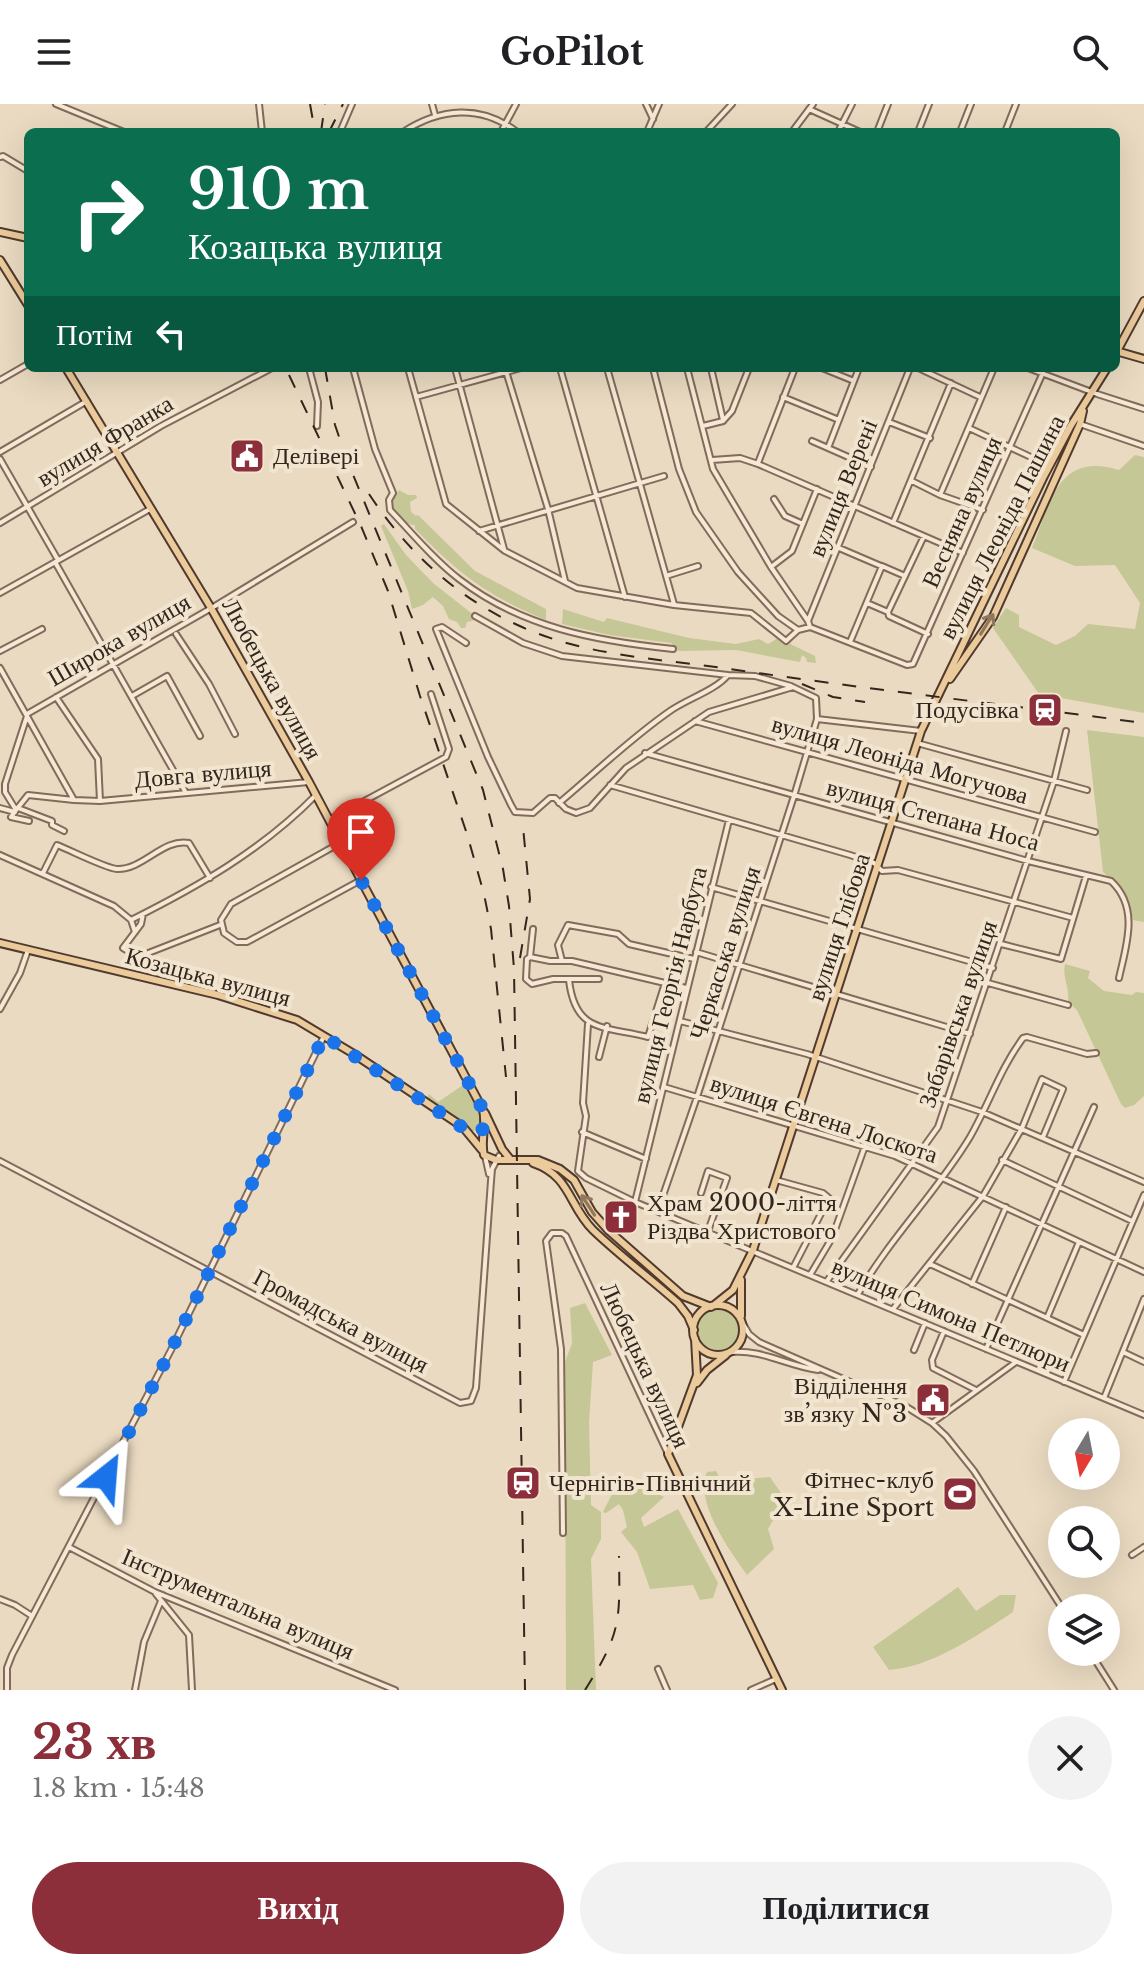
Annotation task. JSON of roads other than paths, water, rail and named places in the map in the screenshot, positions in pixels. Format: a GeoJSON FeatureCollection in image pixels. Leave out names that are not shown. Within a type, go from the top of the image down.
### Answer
{"type":"FeatureCollection","features":[{"type":"Feature","properties":{"kind":"main road"},"geometry":{"type":"LineString","coordinates":[[0,232],[24,237]]}},
{"type":"Feature","properties":{"kind":"main road"},"geometry":{"type":"LineString","coordinates":[[0,260],[7,277],[24,300]]}},
{"type":"Feature","properties":{"kind":"main road"},"geometry":{"type":"LineString","coordinates":[[1120,344],[1144,301]]}},
{"type":"Feature","properties":{"kind":"main road"},"geometry":{"type":"LineString","coordinates":[[1120,352],[1144,359]]}},
{"type":"Feature","properties":{"kind":"main road","name":"Любецька вулиця"},"geometry":{"type":"LineString","coordinates":[[69,372],[211,608],[316,795],[483,1110],[486,1124],[483,1151]]}},
{"type":"Feature","properties":{"kind":"main road","name":"вулиця Леоніда Пашина"},"geometry":{"type":"LineString","coordinates":[[943,688],[983,632],[1000,601],[1077,423],[1105,372]]}},
{"type":"Feature","properties":{"kind":"main road","name":"вулиця Леоніда Пашина"},"geometry":{"type":"LineString","coordinates":[[943,688],[963,639],[1044,476],[1077,423]]}},
{"type":"Feature","properties":{"kind":"main road"},"geometry":{"type":"LineString","coordinates":[[1010,545],[1023,551]]}},
{"type":"Feature","properties":{"kind":"main road"},"geometry":{"type":"LineString","coordinates":[[986,594],[1000,601]]}},
{"type":"Feature","properties":{"kind":"main road","name":"вулиця Глібова"},"geometry":{"type":"LineString","coordinates":[[712,1306],[733,1290],[753,1250],[921,731],[943,688]]}},
{"type":"Feature","properties":{"kind":"main road","name":"Козацька вулиця"},"geometry":{"type":"LineString","coordinates":[[0,943],[244,1002],[297,1020],[469,1131],[483,1151]]}},
{"type":"Feature","properties":{"kind":"main road"},"geometry":{"type":"LineString","coordinates":[[483,1110],[500,1155]]}},
{"type":"Feature","properties":{"kind":"main road"},"geometry":{"type":"LineString","coordinates":[[469,1131],[482,1130],[486,1124]]}},
{"type":"Feature","properties":{"kind":"main road"},"geometry":{"type":"LineString","coordinates":[[469,1131],[484,1136],[500,1155]]}},
{"type":"Feature","properties":{"kind":"main road"},"geometry":{"type":"LineString","coordinates":[[500,1155],[486,1142],[483,1151],[539,1165],[557,1176],[585,1220],[678,1303],[694,1330],[698,1369],[693,1390]]}},
{"type":"Feature","properties":{"kind":"main road"},"geometry":{"type":"LineString","coordinates":[[521,1160],[545,1162],[569,1175],[592,1212],[608,1230],[683,1296],[732,1309],[742,1321],[743,1336],[730,1352],[707,1370],[693,1390],[670,1434],[668,1454]]}},
{"type":"Feature","properties":{"kind":"main road","name":"вулиця Глібова"},"geometry":{"type":"LineString","coordinates":[[741,1276],[739,1299],[742,1321]]}},
{"type":"Feature","properties":{"kind":"main road"},"geometry":{"type":"LineString","coordinates":[[694,1330],[698,1315],[712,1306]]}},
{"type":"Feature","properties":{"kind":"main road"},"geometry":{"type":"LineString","coordinates":[[695,1339],[701,1348],[710,1353],[720,1355],[730,1352]]}},
{"type":"Feature","properties":{"kind":"main road","name":"Любецька вулиця"},"geometry":{"type":"LineString","coordinates":[[668,1454],[782,1690]]}},
{"type":"Feature","properties":{"kind":"street"},"geometry":{"type":"LineString","coordinates":[[56,104],[114,128]]}},
{"type":"Feature","properties":{"kind":"street"},"geometry":{"type":"LineString","coordinates":[[259,104],[262,128]]}},
{"type":"Feature","properties":{"kind":"street"},"geometry":{"type":"LineString","coordinates":[[342,128],[352,104]]}},
{"type":"Feature","properties":{"kind":"street"},"geometry":{"type":"LineString","coordinates":[[432,104],[435,115]]}},
{"type":"Feature","properties":{"kind":"street"},"geometry":{"type":"LineString","coordinates":[[503,128],[516,104]]}},
{"type":"Feature","properties":{"kind":"street"},"geometry":{"type":"LineString","coordinates":[[646,104],[653,119]]}},
{"type":"Feature","properties":{"kind":"street"},"geometry":{"type":"LineString","coordinates":[[649,128],[659,104]]}},
{"type":"Feature","properties":{"kind":"street"},"geometry":{"type":"LineString","coordinates":[[710,128],[732,104]]}},
{"type":"Feature","properties":{"kind":"street"},"geometry":{"type":"LineString","coordinates":[[795,128],[813,104]]}},
{"type":"Feature","properties":{"kind":"street"},"geometry":{"type":"LineString","coordinates":[[840,128],[852,104]]}},
{"type":"Feature","properties":{"kind":"street"},"geometry":{"type":"LineString","coordinates":[[879,128],[888,104]]}},
{"type":"Feature","properties":{"kind":"street"},"geometry":{"type":"LineString","coordinates":[[920,128],[929,104]]}},
{"type":"Feature","properties":{"kind":"street"},"geometry":{"type":"LineString","coordinates":[[962,128],[971,104]]}},
{"type":"Feature","properties":{"kind":"street"},"geometry":{"type":"LineString","coordinates":[[1007,128],[1016,104]]}},
{"type":"Feature","properties":{"kind":"street"},"geometry":{"type":"LineString","coordinates":[[809,109],[849,128]]}},
{"type":"Feature","properties":{"kind":"street"},"geometry":{"type":"LineString","coordinates":[[411,128],[435,115],[476,113],[512,128]]}},
{"type":"Feature","properties":{"kind":"street"},"geometry":{"type":"LineString","coordinates":[[0,157],[24,169]]}},
{"type":"Feature","properties":{"kind":"street"},"geometry":{"type":"LineString","coordinates":[[0,380],[24,366]]}},
{"type":"Feature","properties":{"kind":"street","name":"вулиця Франка"},"geometry":{"type":"LineString","coordinates":[[0,523],[28,509],[161,426],[264,372]]}},
{"type":"Feature","properties":{"kind":"street"},"geometry":{"type":"LineString","coordinates":[[310,372],[318,402],[317,426]]}},
{"type":"Feature","properties":{"kind":"street"},"geometry":{"type":"LineString","coordinates":[[354,372],[375,449],[393,493],[389,500],[390,510],[451,572],[515,614],[551,628],[622,644],[673,649]]}},
{"type":"Feature","properties":{"kind":"street"},"geometry":{"type":"LineString","coordinates":[[409,372],[446,504],[505,551],[577,588],[674,605],[751,613],[786,641],[809,624]]}},
{"type":"Feature","properties":{"kind":"street"},"geometry":{"type":"LineString","coordinates":[[456,372],[505,551]]}},
{"type":"Feature","properties":{"kind":"street"},"geometry":{"type":"LineString","coordinates":[[416,397],[500,372]]}},
{"type":"Feature","properties":{"kind":"street"},"geometry":{"type":"LineString","coordinates":[[507,372],[548,509],[565,581]]}},
{"type":"Feature","properties":{"kind":"street"},"geometry":{"type":"LineString","coordinates":[[561,372],[625,597]]}},
{"type":"Feature","properties":{"kind":"street"},"geometry":{"type":"LineString","coordinates":[[608,372],[674,605]]}},
{"type":"Feature","properties":{"kind":"street"},"geometry":{"type":"LineString","coordinates":[[654,372],[679,469],[696,512],[738,572],[778,616],[798,630]]}},
{"type":"Feature","properties":{"kind":"street"},"geometry":{"type":"LineString","coordinates":[[688,372],[712,460],[725,492],[809,624],[850,642],[884,567]]}},
{"type":"Feature","properties":{"kind":"street"},"geometry":{"type":"LineString","coordinates":[[712,372],[723,421]]}},
{"type":"Feature","properties":{"kind":"street"},"geometry":{"type":"LineString","coordinates":[[703,426],[723,421],[732,411],[747,372]]}},
{"type":"Feature","properties":{"kind":"street"},"geometry":{"type":"LineString","coordinates":[[758,464],[793,372]]}},
{"type":"Feature","properties":{"kind":"street"},"geometry":{"type":"LineString","coordinates":[[832,372],[854,381]]}},
{"type":"Feature","properties":{"kind":"street"},"geometry":{"type":"LineString","coordinates":[[828,448],[857,372]]}},
{"type":"Feature","properties":{"kind":"street","name":"вулиця Верені"},"geometry":{"type":"LineString","coordinates":[[809,624],[908,372]]}},
{"type":"Feature","properties":{"kind":"street"},"geometry":{"type":"LineString","coordinates":[[927,372],[980,397]]}},
{"type":"Feature","properties":{"kind":"street"},"geometry":{"type":"LineString","coordinates":[[940,495],[992,372]]}},
{"type":"Feature","properties":{"kind":"street","name":"Весняна вулиця"},"geometry":{"type":"LineString","coordinates":[[850,642],[907,665],[913,664],[1044,372]]}},
{"type":"Feature","properties":{"kind":"street"},"geometry":{"type":"LineString","coordinates":[[1046,372],[1092,393],[1144,409]]}},
{"type":"Feature","properties":{"kind":"street"},"geometry":{"type":"LineString","coordinates":[[893,523],[951,383]]}},
{"type":"Feature","properties":{"kind":"street"},"geometry":{"type":"LineString","coordinates":[[783,397],[839,420]]}},
{"type":"Feature","properties":{"kind":"street"},"geometry":{"type":"LineString","coordinates":[[0,452],[87,401]]}},
{"type":"Feature","properties":{"kind":"street"},"geometry":{"type":"LineString","coordinates":[[889,422],[930,438]]}},
{"type":"Feature","properties":{"kind":"street"},"geometry":{"type":"LineString","coordinates":[[1077,423],[1144,446]]}},
{"type":"Feature","properties":{"kind":"street"},"geometry":{"type":"LineString","coordinates":[[968,428],[1035,459],[1042,467],[1044,476]]}},
{"type":"Feature","properties":{"kind":"street"},"geometry":{"type":"LineString","coordinates":[[812,441],[871,467]]}},
{"type":"Feature","properties":{"kind":"street"},"geometry":{"type":"LineString","coordinates":[[712,460],[740,458],[758,464],[963,553]]}},
{"type":"Feature","properties":{"kind":"street"},"geometry":{"type":"LineString","coordinates":[[0,459],[186,793]]}},
{"type":"Feature","properties":{"kind":"street"},"geometry":{"type":"LineString","coordinates":[[479,531],[664,476]]}},
{"type":"Feature","properties":{"kind":"street"},"geometry":{"type":"LineString","coordinates":[[912,481],[983,510]]}},
{"type":"Feature","properties":{"kind":"street"},"geometry":{"type":"LineString","coordinates":[[771,567],[792,551],[817,489]]}},
{"type":"Feature","properties":{"kind":"street"},"geometry":{"type":"LineString","coordinates":[[774,499],[785,516],[803,524]]}},
{"type":"Feature","properties":{"kind":"street"},"geometry":{"type":"LineString","coordinates":[[0,593],[150,509]]}},
{"type":"Feature","properties":{"kind":"street","name":"Широка вулиця"},"geometry":{"type":"LineString","coordinates":[[27,715],[353,522]]}},
{"type":"Feature","properties":{"kind":"street"},"geometry":{"type":"LineString","coordinates":[[888,612],[924,536]]}},
{"type":"Feature","properties":{"kind":"street"},"geometry":{"type":"LineString","coordinates":[[839,548],[905,576]]}},
{"type":"Feature","properties":{"kind":"street"},"geometry":{"type":"LineString","coordinates":[[666,576],[698,566]]}},
{"type":"Feature","properties":{"kind":"street"},"geometry":{"type":"LineString","coordinates":[[867,603],[928,634]]}},
{"type":"Feature","properties":{"kind":"street"},"geometry":{"type":"LineString","coordinates":[[475,616],[523,643],[562,656],[755,676],[793,687]]}},
{"type":"Feature","properties":{"kind":"street"},"geometry":{"type":"LineString","coordinates":[[466,643],[442,627],[436,629],[488,757],[515,812],[533,813],[550,798],[555,798],[566,809],[576,813],[590,808],[645,753],[709,712],[793,687]]}},
{"type":"Feature","properties":{"kind":"street"},"geometry":{"type":"LineString","coordinates":[[0,651],[42,629]]}},
{"type":"Feature","properties":{"kind":"street"},"geometry":{"type":"LineString","coordinates":[[176,634],[209,684],[235,734]]}},
{"type":"Feature","properties":{"kind":"street"},"geometry":{"type":"LineString","coordinates":[[0,668],[74,800]]}},
{"type":"Feature","properties":{"kind":"street"},"geometry":{"type":"LineString","coordinates":[[559,803],[659,719],[686,700],[721,684],[728,675]]}},
{"type":"Feature","properties":{"kind":"street"},"geometry":{"type":"LineString","coordinates":[[132,696],[167,676],[200,736]]}},
{"type":"Feature","properties":{"kind":"street","name":"Черкаська вулиця"},"geometry":{"type":"LineString","coordinates":[[658,1210],[719,1032],[817,719],[816,698],[793,687]]}},
{"type":"Feature","properties":{"kind":"street"},"geometry":{"type":"LineString","coordinates":[[329,820],[446,757],[449,749],[431,694]]}},
{"type":"Feature","properties":{"kind":"street","name":"Довга вулиця"},"geometry":{"type":"LineString","coordinates":[[56,697],[98,759],[100,801]]}},
{"type":"Feature","properties":{"kind":"street"},"geometry":{"type":"LineString","coordinates":[[16,810],[2,783],[27,715]]}},
{"type":"Feature","properties":{"kind":"street"},"geometry":{"type":"LineString","coordinates":[[817,719],[921,731]]}},
{"type":"Feature","properties":{"kind":"street","name":"вулиця Леоніда Могучова"},"geometry":{"type":"LineString","coordinates":[[695,721],[1095,832]]}},
{"type":"Feature","properties":{"kind":"street","name":"Забарівська вулиця"},"geometry":{"type":"LineString","coordinates":[[827,1281],[938,1127],[1015,902],[1054,781],[1066,731]]}},
{"type":"Feature","properties":{"kind":"street"},"geometry":{"type":"LineString","coordinates":[[917,743],[1087,790]]}},
{"type":"Feature","properties":{"kind":"street","name":"вулиця Степана Носа"},"geometry":{"type":"LineString","coordinates":[[645,753],[1028,861],[1111,881],[1118,888],[1131,926],[1119,978]]}},
{"type":"Feature","properties":{"kind":"street","name":"Довга вулиця"},"geometry":{"type":"LineString","coordinates":[[16,810],[28,795],[100,801],[309,782]]}},
{"type":"Feature","properties":{"kind":"street"},"geometry":{"type":"LineString","coordinates":[[610,785],[850,855],[874,863],[882,871],[898,870],[1073,918]]}},
{"type":"Feature","properties":{"kind":"street"},"geometry":{"type":"LineString","coordinates":[[131,920],[252,852],[316,795]]}},
{"type":"Feature","properties":{"kind":"street"},"geometry":{"type":"LineString","coordinates":[[0,808],[52,821],[52,825],[64,831]]}},
{"type":"Feature","properties":{"kind":"street"},"geometry":{"type":"LineString","coordinates":[[16,810],[11,817],[29,821]]}},
{"type":"Feature","properties":{"kind":"street","name":"вулиця Георгія Нарбута"},"geometry":{"type":"LineString","coordinates":[[635,1202],[729,820]]}},
{"type":"Feature","properties":{"kind":"street"},"geometry":{"type":"LineString","coordinates":[[43,873],[57,845],[116,869],[185,842],[189,843],[210,878]]}},
{"type":"Feature","properties":{"kind":"street"},"geometry":{"type":"LineString","coordinates":[[341,843],[231,904],[222,915],[220,925],[229,937],[247,942],[361,880]]}},
{"type":"Feature","properties":{"kind":"street"},"geometry":{"type":"LineString","coordinates":[[0,855],[97,897],[131,920],[135,932]]}},
{"type":"Feature","properties":{"kind":"street"},"geometry":{"type":"LineString","coordinates":[[1001,944],[1061,959],[1086,876]]}},
{"type":"Feature","properties":{"kind":"street"},"geometry":{"type":"LineString","coordinates":[[711,887],[993,968]]}},
{"type":"Feature","properties":{"kind":"street"},"geometry":{"type":"LineString","coordinates":[[143,914],[141,924],[123,948],[138,957],[220,925]]}},
{"type":"Feature","properties":{"kind":"street"},"geometry":{"type":"LineString","coordinates":[[562,961],[558,945],[568,925],[618,934],[629,944],[694,959]]}},
{"type":"Feature","properties":{"kind":"street"},"geometry":{"type":"LineString","coordinates":[[533,929],[530,957],[527,959],[527,982],[599,979]]}},
{"type":"Feature","properties":{"kind":"street"},"geometry":{"type":"LineString","coordinates":[[0,1009],[20,973],[28,950]]}},
{"type":"Feature","properties":{"kind":"street"},"geometry":{"type":"LineString","coordinates":[[696,952],[970,1034]]}},
{"type":"Feature","properties":{"kind":"street"},"geometry":{"type":"LineString","coordinates":[[530,957],[572,961],[686,988]]}},
{"type":"Feature","properties":{"kind":"street"},"geometry":{"type":"LineString","coordinates":[[569,980],[571,1002],[588,1024],[648,1037],[665,983]]}},
{"type":"Feature","properties":{"kind":"street"},"geometry":{"type":"LineString","coordinates":[[988,983],[1068,1005]]}},
{"type":"Feature","properties":{"kind":"street"},"geometry":{"type":"LineString","coordinates":[[680,1021],[815,1057],[982,1112],[1144,1182]]}},
{"type":"Feature","properties":{"kind":"street","name":"вулиця Симона Петлюри"},"geometry":{"type":"LineString","coordinates":[[588,1024],[583,1103],[586,1116],[578,1171],[605,1189],[635,1202],[1144,1415]]}},
{"type":"Feature","properties":{"kind":"street"},"geometry":{"type":"LineString","coordinates":[[599,1057],[607,1026]]}},
{"type":"Feature","properties":{"kind":"street"},"geometry":{"type":"LineString","coordinates":[[7,1690],[7,1668],[12,1655],[210,1271],[324,1036]]}},
{"type":"Feature","properties":{"kind":"street"},"geometry":{"type":"LineString","coordinates":[[858,1294],[874,1266],[943,1177],[971,1135],[1005,1064],[1023,1038],[1087,1054],[1096,1053]]}},
{"type":"Feature","properties":{"kind":"street"},"geometry":{"type":"LineString","coordinates":[[893,1309],[983,1196],[1022,1128],[1042,1079],[1063,1089],[1043,1137]]}},
{"type":"Feature","properties":{"kind":"street","name":"вулиця Євгена Лоскота"},"geometry":{"type":"LineString","coordinates":[[664,1087],[865,1146],[911,1163],[1144,1272]]}},
{"type":"Feature","properties":{"kind":"street"},"geometry":{"type":"LineString","coordinates":[[986,1349],[1094,1107]]}},
{"type":"Feature","properties":{"kind":"street"},"geometry":{"type":"LineString","coordinates":[[582,1132],[646,1159]]}},
{"type":"Feature","properties":{"kind":"street"},"geometry":{"type":"LineString","coordinates":[[810,1275],[832,1238],[865,1146]]}},
{"type":"Feature","properties":{"kind":"street"},"geometry":{"type":"LineString","coordinates":[[483,1151],[491,1181]]}},
{"type":"Feature","properties":{"kind":"street"},"geometry":{"type":"LineString","coordinates":[[491,1181],[500,1155]]}},
{"type":"Feature","properties":{"kind":"street"},"geometry":{"type":"LineString","coordinates":[[1002,1160],[1132,1221]]}},
{"type":"Feature","properties":{"kind":"street","name":"Громадська вулиця"},"geometry":{"type":"LineString","coordinates":[[0,1161],[460,1403],[474,1397],[476,1388],[491,1181]]}},
{"type":"Feature","properties":{"kind":"street"},"geometry":{"type":"LineString","coordinates":[[701,1193],[708,1171],[727,1178],[708,1231]]}},
{"type":"Feature","properties":{"kind":"street"},"geometry":{"type":"LineString","coordinates":[[776,1180],[812,1189],[829,1198],[793,1268]]}},
{"type":"Feature","properties":{"kind":"street"},"geometry":{"type":"LineString","coordinates":[[1064,1382],[1144,1195]]}},
{"type":"Feature","properties":{"kind":"street"},"geometry":{"type":"LineString","coordinates":[[972,1284],[1006,1207]]}},
{"type":"Feature","properties":{"kind":"street","name":"Любецька вулиця"},"geometry":{"type":"LineString","coordinates":[[563,1533],[561,1349],[546,1241],[548,1235],[557,1232],[566,1236],[570,1243],[668,1454]]}},
{"type":"Feature","properties":{"kind":"street"},"geometry":{"type":"LineString","coordinates":[[1047,1318],[1079,1242]]}},
{"type":"Feature","properties":{"kind":"street"},"geometry":{"type":"LineString","coordinates":[[930,1264],[1085,1335]]}},
{"type":"Feature","properties":{"kind":"street"},"geometry":{"type":"LineString","coordinates":[[1104,1398],[1144,1299]]}},
{"type":"Feature","properties":{"kind":"street"},"geometry":{"type":"LineString","coordinates":[[742,1321],[749,1334],[759,1342],[905,1406],[932,1423],[974,1471],[1053,1594]]}},
{"type":"Feature","properties":{"kind":"street"},"geometry":{"type":"LineString","coordinates":[[914,1350],[925,1323]]}},
{"type":"Feature","properties":{"kind":"street"},"geometry":{"type":"LineString","coordinates":[[944,1331],[932,1360],[933,1368],[976,1390]]}},
{"type":"Feature","properties":{"kind":"street"},"geometry":{"type":"LineString","coordinates":[[730,1352],[755,1351],[786,1364],[825,1372]]}},
{"type":"Feature","properties":{"kind":"street"},"geometry":{"type":"LineString","coordinates":[[1123,1352],[1144,1362]]}},
{"type":"Feature","properties":{"kind":"street"},"geometry":{"type":"LineString","coordinates":[[932,1423],[1016,1362]]}},
{"type":"Feature","properties":{"kind":"street"},"geometry":{"type":"LineString","coordinates":[[658,1432],[670,1434]]}},
{"type":"Feature","properties":{"kind":"street","name":"Інструментальна вулиця"},"geometry":{"type":"LineString","coordinates":[[69,1547],[155,1592],[225,1623],[395,1690]]}},
{"type":"Feature","properties":{"kind":"street"},"geometry":{"type":"LineString","coordinates":[[1132,1555],[1144,1547]]}},
{"type":"Feature","properties":{"kind":"street"},"geometry":{"type":"LineString","coordinates":[[155,1592],[189,1635],[192,1690]]}},
{"type":"Feature","properties":{"kind":"street"},"geometry":{"type":"LineString","coordinates":[[0,1599],[32,1616]]}},
{"type":"Feature","properties":{"kind":"street"},"geometry":{"type":"LineString","coordinates":[[135,1690],[144,1642],[161,1601]]}},
{"type":"Feature","properties":{"kind":"street"},"geometry":{"type":"LineString","coordinates":[[1099,1666],[1114,1690]]}},
{"type":"Feature","properties":{"kind":"street"},"geometry":{"type":"LineString","coordinates":[[658,1669],[667,1690]]}},
{"type":"Feature","properties":{"kind":"street"},"geometry":{"type":"LineString","coordinates":[[751,1690],[776,1679]]}},
{"type":"Feature","properties":{"kind":"railway"},"geometry":{"type":"LineString","coordinates":[[310,104],[314,128]]}},
{"type":"Feature","properties":{"kind":"railway"},"geometry":{"type":"LineString","coordinates":[[322,128],[325,104]]}},
{"type":"Feature","properties":{"kind":"railway"},"geometry":{"type":"LineString","coordinates":[[331,128],[343,104]]}},
{"type":"Feature","properties":{"kind":"railway"},"geometry":{"type":"LineString","coordinates":[[326,372],[335,425],[347,460],[483,790],[509,906],[514,969],[525,1690]]}},
{"type":"Feature","properties":{"kind":"railway"},"geometry":{"type":"LineString","coordinates":[[289,375],[361,526],[388,591],[467,834],[491,929],[506,1077]]}},
{"type":"Feature","properties":{"kind":"railway"},"geometry":{"type":"LineString","coordinates":[[369,494],[400,536],[436,572],[477,603],[546,637],[651,659],[1144,723]]}},
{"type":"Feature","properties":{"kind":"railway"},"geometry":{"type":"LineString","coordinates":[[802,684],[833,697],[865,702]]}},
{"type":"Feature","properties":{"kind":"railway"},"geometry":{"type":"LineString","coordinates":[[520,958],[530,899],[523,827]]}},
{"type":"Feature","properties":{"kind":"railway"},"geometry":{"type":"LineString","coordinates":[[585,1690],[606,1654],[616,1626],[619,1556]]}},
{"type":"Feature","properties":{"kind":"place","name":"Делівері"},"geometry":{"type":"Point","coordinates":[247,456]}},
{"type":"Feature","properties":{"kind":"place","name":"Подусівка"},"geometry":{"type":"Point","coordinates":[1045,710]}},
{"type":"Feature","properties":{"kind":"place","name":"Храм 2000-ліття Різдва Христового"},"geometry":{"type":"Point","coordinates":[621,1217]}},
{"type":"Feature","properties":{"kind":"place","name":"Відділення зв’язку №3"},"geometry":{"type":"Point","coordinates":[933,1400]}},
{"type":"Feature","properties":{"kind":"place","name":"Чернігів-Північний"},"geometry":{"type":"Point","coordinates":[523,1483]}},
{"type":"Feature","properties":{"kind":"place","name":"Фітнес-клуб X-Line Sport"},"geometry":{"type":"Point","coordinates":[960,1494]}}]}
